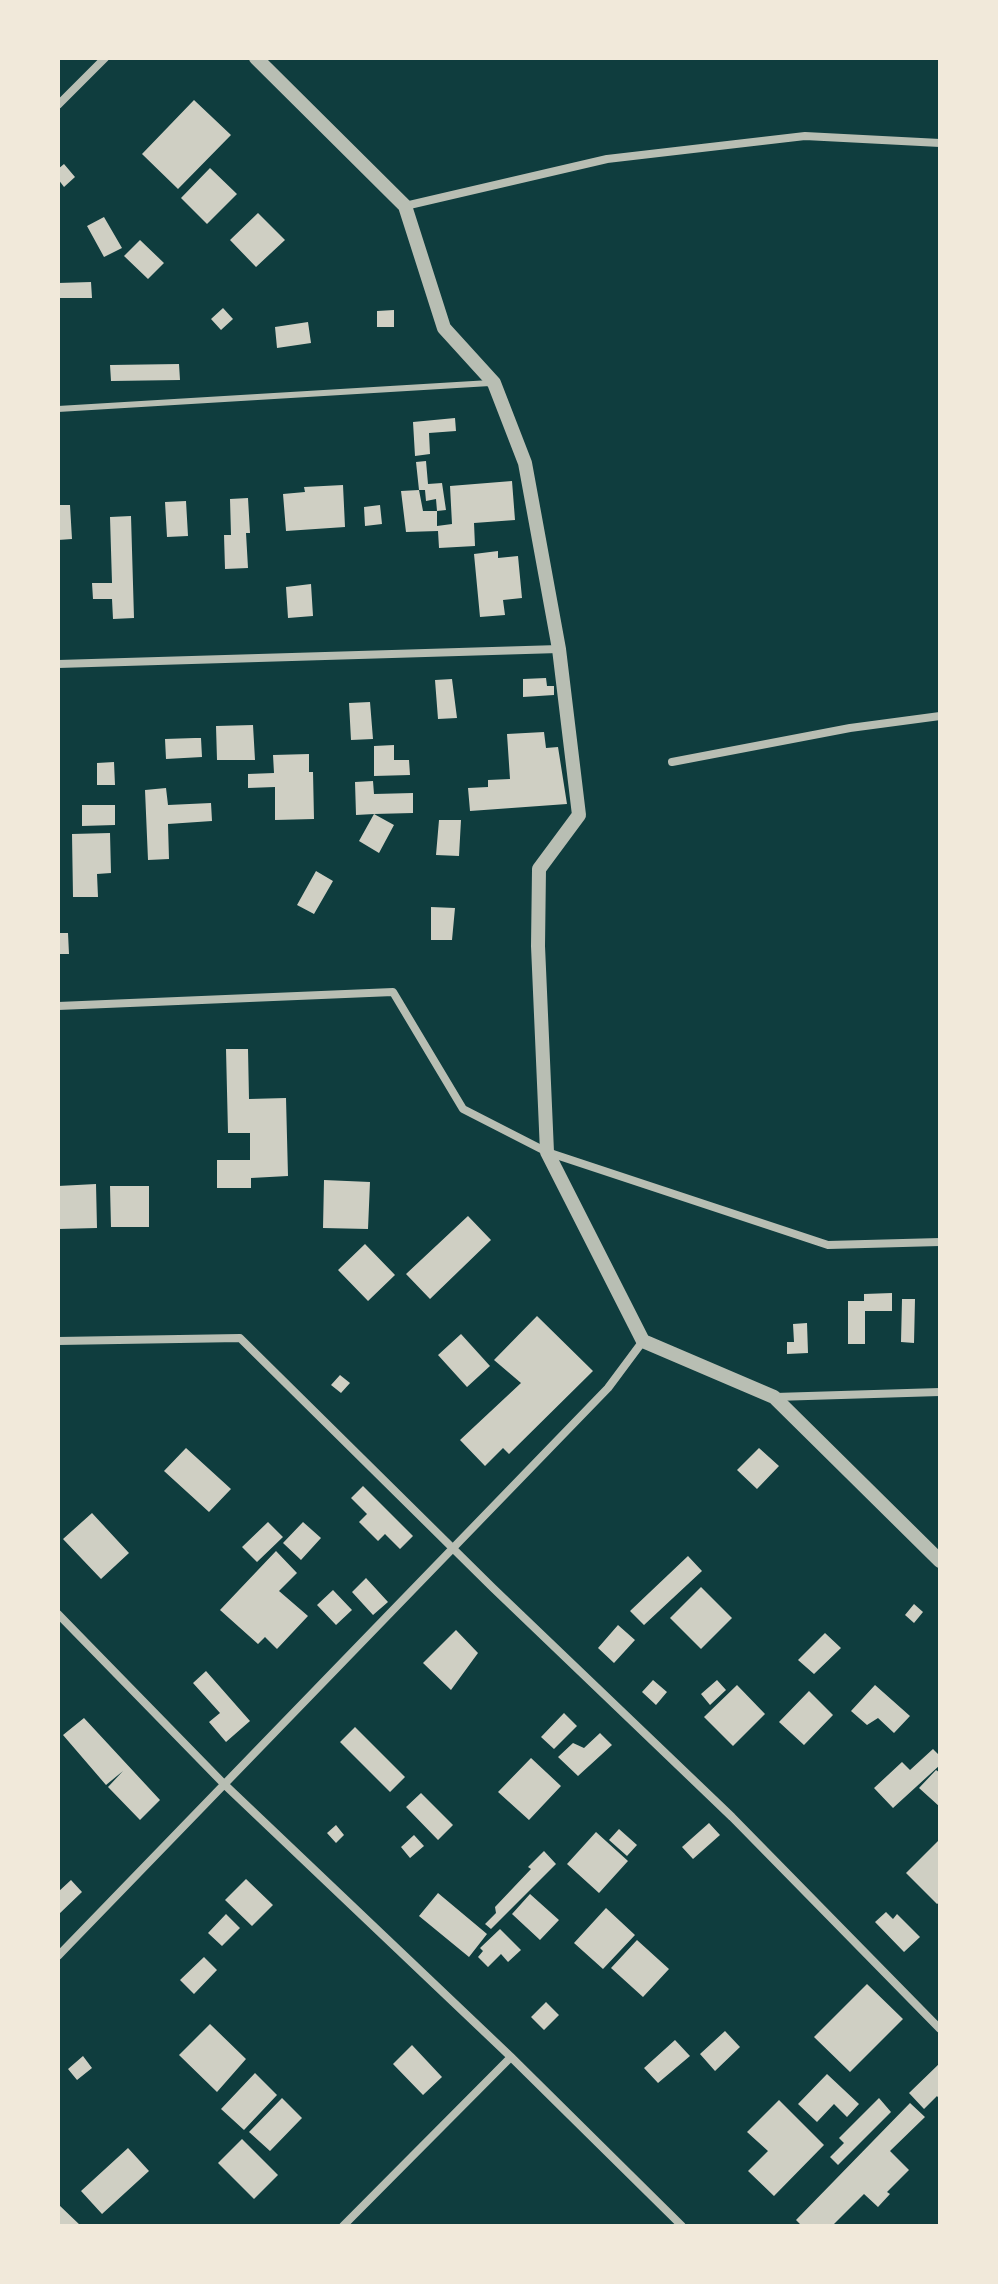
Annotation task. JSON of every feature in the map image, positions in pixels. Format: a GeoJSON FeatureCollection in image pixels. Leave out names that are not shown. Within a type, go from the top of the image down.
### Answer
{"type":"FeatureCollection","features":[{"type":"Feature","properties":{"kind":"street"},"geometry":{"type":"LineString","coordinates":[[58,105],[105,58]]}},
{"type":"Feature","properties":{"kind":"street"},"geometry":{"type":"LineString","coordinates":[[256,58],[405,206],[444,328],[494,383],[525,463],[559,649],[579,815],[539,869],[538,946],[547,1152],[643,1341],[774,1397],[940,1561]]}},
{"type":"Feature","properties":{"kind":"street"},"geometry":{"type":"LineString","coordinates":[[405,206],[607,159],[805,136],[940,143]]}},
{"type":"Feature","properties":{"kind":"street"},"geometry":{"type":"LineString","coordinates":[[58,664],[559,649]]}},
{"type":"Feature","properties":{"kind":"street"},"geometry":{"type":"LineString","coordinates":[[672,762],[850,728],[940,716]]}},
{"type":"Feature","properties":{"kind":"street"},"geometry":{"type":"LineString","coordinates":[[58,1006],[393,992],[463,1109],[547,1152],[828,1245],[940,1242]]}},
{"type":"Feature","properties":{"kind":"street"},"geometry":{"type":"LineString","coordinates":[[58,1341],[240,1338],[452,1549],[732,1817],[940,2029]]}},
{"type":"Feature","properties":{"kind":"street"},"geometry":{"type":"LineString","coordinates":[[58,1956],[608,1388],[643,1341]]}},
{"type":"Feature","properties":{"kind":"street"},"geometry":{"type":"LineString","coordinates":[[774,1397],[940,1392]]}},
{"type":"Feature","properties":{"kind":"street"},"geometry":{"type":"LineString","coordinates":[[58,1614],[224,1784],[511,2057],[682,2226]]}},
{"type":"Feature","properties":{"kind":"street"},"geometry":{"type":"LineString","coordinates":[[343,2226],[511,2057]]}},
{"type":"Feature","properties":{"kind":"lane"},"geometry":{"type":"LineString","coordinates":[[58,409],[494,383]]}},
{"type":"Feature","properties":{"kind":"building"},"geometry":{"type":"Polygon","coordinates":[[[194,100],[231,135],[178,189],[142,154],[194,100]]]}},
{"type":"Feature","properties":{"kind":"building"},"geometry":{"type":"Polygon","coordinates":[[[64,164],[75,177],[64,187],[58,179],[58,169],[64,164]]]}},
{"type":"Feature","properties":{"kind":"building"},"geometry":{"type":"Polygon","coordinates":[[[210,168],[237,194],[207,224],[181,198],[210,168]]]}},
{"type":"Feature","properties":{"kind":"building"},"geometry":{"type":"Polygon","coordinates":[[[258,213],[285,240],[256,267],[230,240],[258,213]]]}},
{"type":"Feature","properties":{"kind":"building"},"geometry":{"type":"Polygon","coordinates":[[[104,217],[122,248],[104,257],[87,226],[104,217]]]}},
{"type":"Feature","properties":{"kind":"building"},"geometry":{"type":"Polygon","coordinates":[[[140,240],[164,263],[148,279],[124,256],[140,240]]]}},
{"type":"Feature","properties":{"kind":"building"},"geometry":{"type":"Polygon","coordinates":[[[91,282],[92,298],[59,298],[58,283],[91,282]]]}},
{"type":"Feature","properties":{"kind":"building"},"geometry":{"type":"Polygon","coordinates":[[[223,308],[233,319],[221,330],[211,319],[223,308]]]}},
{"type":"Feature","properties":{"kind":"building"},"geometry":{"type":"Polygon","coordinates":[[[394,310],[394,327],[377,327],[377,311],[394,310]]]}},
{"type":"Feature","properties":{"kind":"building"},"geometry":{"type":"Polygon","coordinates":[[[308,322],[311,343],[277,348],[275,327],[308,322]]]}},
{"type":"Feature","properties":{"kind":"building"},"geometry":{"type":"Polygon","coordinates":[[[179,364],[180,380],[111,381],[110,365],[179,364]]]}},
{"type":"Feature","properties":{"kind":"building"},"geometry":{"type":"Polygon","coordinates":[[[455,418],[456,431],[429,433],[430,454],[415,456],[413,422],[455,418]]]}},
{"type":"Feature","properties":{"kind":"building"},"geometry":{"type":"Polygon","coordinates":[[[426,461],[428,484],[442,483],[446,510],[437,511],[436,499],[426,501],[425,490],[419,490],[416,462],[426,461]]]}},
{"type":"Feature","properties":{"kind":"building"},"geometry":{"type":"Polygon","coordinates":[[[512,481],[515,520],[474,523],[475,546],[439,548],[438,531],[406,532],[401,491],[419,490],[423,511],[437,511],[437,526],[452,524],[450,486],[512,481]]]}},
{"type":"Feature","properties":{"kind":"building"},"geometry":{"type":"Polygon","coordinates":[[[343,485],[345,527],[286,531],[283,494],[305,492],[304,487],[343,485]]]}},
{"type":"Feature","properties":{"kind":"building"},"geometry":{"type":"Polygon","coordinates":[[[248,498],[248,568],[225,569],[224,535],[231,535],[230,499],[248,498]]]}},
{"type":"Feature","properties":{"kind":"building"},"geometry":{"type":"Polygon","coordinates":[[[186,501],[188,536],[167,537],[165,502],[186,501]]]}},
{"type":"Feature","properties":{"kind":"building"},"geometry":{"type":"Polygon","coordinates":[[[58,505],[70,505],[72,539],[58,540],[58,505]]]}},
{"type":"Feature","properties":{"kind":"building"},"geometry":{"type":"Polygon","coordinates":[[[380,505],[382,524],[365,526],[364,507],[380,505]]]}},
{"type":"Feature","properties":{"kind":"building"},"geometry":{"type":"Polygon","coordinates":[[[131,516],[134,618],[113,619],[112,599],[93,599],[92,583],[112,583],[110,517],[131,516]]]}},
{"type":"Feature","properties":{"kind":"building"},"geometry":{"type":"Polygon","coordinates":[[[498,551],[498,558],[518,556],[522,598],[503,600],[505,615],[480,617],[474,554],[498,551]]]}},
{"type":"Feature","properties":{"kind":"building"},"geometry":{"type":"Polygon","coordinates":[[[311,584],[313,616],[288,618],[286,587],[311,584]]]}},
{"type":"Feature","properties":{"kind":"building"},"geometry":{"type":"Polygon","coordinates":[[[546,678],[547,686],[554,686],[554,695],[523,697],[523,679],[546,678]]]}},
{"type":"Feature","properties":{"kind":"building"},"geometry":{"type":"Polygon","coordinates":[[[452,679],[457,718],[438,719],[435,680],[452,679]]]}},
{"type":"Feature","properties":{"kind":"building"},"geometry":{"type":"Polygon","coordinates":[[[370,702],[373,739],[351,740],[349,703],[370,702]]]}},
{"type":"Feature","properties":{"kind":"building"},"geometry":{"type":"Polygon","coordinates":[[[253,725],[255,760],[217,760],[216,726],[253,725]]]}},
{"type":"Feature","properties":{"kind":"building"},"geometry":{"type":"Polygon","coordinates":[[[544,732],[546,748],[558,747],[567,804],[470,811],[468,788],[488,787],[488,780],[510,779],[507,734],[544,732]]]}},
{"type":"Feature","properties":{"kind":"building"},"geometry":{"type":"Polygon","coordinates":[[[201,738],[202,757],[166,759],[165,739],[201,738]]]}},
{"type":"Feature","properties":{"kind":"building"},"geometry":{"type":"Polygon","coordinates":[[[394,745],[394,760],[409,760],[410,775],[374,776],[374,746],[394,745]]]}},
{"type":"Feature","properties":{"kind":"building"},"geometry":{"type":"Polygon","coordinates":[[[309,754],[309,772],[313,772],[314,819],[275,820],[275,787],[248,788],[248,774],[274,773],[273,755],[309,754]]]}},
{"type":"Feature","properties":{"kind":"building"},"geometry":{"type":"Polygon","coordinates":[[[114,762],[115,785],[97,785],[97,763],[114,762]]]}},
{"type":"Feature","properties":{"kind":"building"},"geometry":{"type":"Polygon","coordinates":[[[373,781],[374,794],[413,793],[413,813],[356,815],[355,782],[373,781]]]}},
{"type":"Feature","properties":{"kind":"building"},"geometry":{"type":"Polygon","coordinates":[[[166,788],[168,805],[211,803],[212,821],[168,824],[169,859],[148,860],[145,790],[166,788]]]}},
{"type":"Feature","properties":{"kind":"building"},"geometry":{"type":"Polygon","coordinates":[[[82,805],[115,805],[115,825],[82,826],[82,805]]]}},
{"type":"Feature","properties":{"kind":"building"},"geometry":{"type":"Polygon","coordinates":[[[374,814],[394,825],[379,853],[359,841],[374,814]]]}},
{"type":"Feature","properties":{"kind":"building"},"geometry":{"type":"Polygon","coordinates":[[[439,820],[461,820],[459,856],[436,855],[439,820]]]}},
{"type":"Feature","properties":{"kind":"building"},"geometry":{"type":"Polygon","coordinates":[[[110,833],[111,873],[97,874],[98,897],[73,897],[72,834],[110,833]]]}},
{"type":"Feature","properties":{"kind":"building"},"geometry":{"type":"Polygon","coordinates":[[[316,871],[333,881],[314,914],[297,905],[316,871]]]}},
{"type":"Feature","properties":{"kind":"building"},"geometry":{"type":"Polygon","coordinates":[[[431,907],[455,908],[452,940],[431,940],[431,907]]]}},
{"type":"Feature","properties":{"kind":"building"},"geometry":{"type":"Polygon","coordinates":[[[58,933],[68,933],[69,954],[58,954],[58,933]]]}},
{"type":"Feature","properties":{"kind":"building"},"geometry":{"type":"Polygon","coordinates":[[[226,1049],[248,1049],[249,1099],[286,1098],[288,1176],[251,1178],[251,1188],[217,1188],[217,1160],[250,1160],[250,1133],[228,1133],[226,1049]]]}},
{"type":"Feature","properties":{"kind":"building"},"geometry":{"type":"Polygon","coordinates":[[[324,1180],[370,1182],[368,1229],[323,1228],[324,1180]]]}},
{"type":"Feature","properties":{"kind":"building"},"geometry":{"type":"Polygon","coordinates":[[[96,1184],[97,1228],[58,1229],[58,1186],[96,1184]]]}},
{"type":"Feature","properties":{"kind":"building"},"geometry":{"type":"Polygon","coordinates":[[[110,1186],[149,1186],[149,1227],[111,1227],[110,1186]]]}},
{"type":"Feature","properties":{"kind":"building"},"geometry":{"type":"Polygon","coordinates":[[[468,1216],[491,1240],[430,1299],[406,1274],[468,1216]]]}},
{"type":"Feature","properties":{"kind":"building"},"geometry":{"type":"Polygon","coordinates":[[[365,1244],[395,1275],[368,1301],[338,1270],[365,1244]]]}},
{"type":"Feature","properties":{"kind":"building"},"geometry":{"type":"Polygon","coordinates":[[[892,1293],[892,1311],[865,1311],[865,1344],[848,1344],[848,1301],[864,1301],[864,1294],[892,1293]]]}},
{"type":"Feature","properties":{"kind":"building"},"geometry":{"type":"Polygon","coordinates":[[[902,1299],[915,1299],[914,1343],[901,1342],[902,1299]]]}},
{"type":"Feature","properties":{"kind":"building"},"geometry":{"type":"Polygon","coordinates":[[[537,1316],[593,1371],[509,1454],[503,1448],[485,1466],[460,1440],[521,1383],[494,1360],[537,1316]]]}},
{"type":"Feature","properties":{"kind":"building"},"geometry":{"type":"Polygon","coordinates":[[[807,1323],[808,1353],[787,1354],[787,1342],[794,1342],[793,1324],[807,1323]]]}},
{"type":"Feature","properties":{"kind":"building"},"geometry":{"type":"Polygon","coordinates":[[[461,1334],[490,1366],[467,1387],[438,1355],[461,1334]]]}},
{"type":"Feature","properties":{"kind":"building"},"geometry":{"type":"Polygon","coordinates":[[[340,1375],[350,1383],[341,1393],[331,1385],[340,1375]]]}},
{"type":"Feature","properties":{"kind":"building"},"geometry":{"type":"Polygon","coordinates":[[[186,1448],[231,1489],[209,1512],[164,1471],[186,1448]]]}},
{"type":"Feature","properties":{"kind":"building"},"geometry":{"type":"Polygon","coordinates":[[[759,1448],[779,1466],[757,1489],[737,1470],[759,1448]]]}},
{"type":"Feature","properties":{"kind":"building"},"geometry":{"type":"Polygon","coordinates":[[[363,1486],[413,1536],[400,1549],[385,1534],[378,1541],[359,1522],[367,1514],[351,1498],[363,1486]]]}},
{"type":"Feature","properties":{"kind":"building"},"geometry":{"type":"Polygon","coordinates":[[[92,1513],[129,1553],[101,1579],[63,1539],[92,1513]]]}},
{"type":"Feature","properties":{"kind":"building"},"geometry":{"type":"Polygon","coordinates":[[[268,1522],[283,1537],[257,1562],[242,1547],[268,1522]]]}},
{"type":"Feature","properties":{"kind":"building"},"geometry":{"type":"Polygon","coordinates":[[[303,1522],[321,1538],[301,1560],[283,1543],[303,1522]]]}},
{"type":"Feature","properties":{"kind":"building"},"geometry":{"type":"Polygon","coordinates":[[[276,1551],[297,1573],[279,1591],[308,1616],[277,1649],[265,1637],[258,1644],[220,1610],[276,1551]]]}},
{"type":"Feature","properties":{"kind":"building"},"geometry":{"type":"Polygon","coordinates":[[[688,1556],[702,1571],[644,1625],[630,1611],[688,1556]]]}},
{"type":"Feature","properties":{"kind":"building"},"geometry":{"type":"Polygon","coordinates":[[[366,1578],[388,1602],[373,1615],[352,1592],[366,1578]]]}},
{"type":"Feature","properties":{"kind":"building"},"geometry":{"type":"Polygon","coordinates":[[[701,1587],[732,1618],[701,1649],[670,1618],[701,1587]]]}},
{"type":"Feature","properties":{"kind":"building"},"geometry":{"type":"Polygon","coordinates":[[[333,1590],[352,1610],[336,1625],[317,1605],[333,1590]]]}},
{"type":"Feature","properties":{"kind":"building"},"geometry":{"type":"Polygon","coordinates":[[[914,1604],[923,1612],[914,1623],[905,1615],[914,1604]]]}},
{"type":"Feature","properties":{"kind":"building"},"geometry":{"type":"Polygon","coordinates":[[[618,1625],[635,1640],[614,1663],[598,1648],[618,1625]]]}},
{"type":"Feature","properties":{"kind":"building"},"geometry":{"type":"Polygon","coordinates":[[[456,1630],[478,1653],[451,1690],[423,1663],[456,1630]]]}},
{"type":"Feature","properties":{"kind":"building"},"geometry":{"type":"Polygon","coordinates":[[[825,1633],[841,1648],[814,1674],[798,1660],[825,1633]]]}},
{"type":"Feature","properties":{"kind":"building"},"geometry":{"type":"Polygon","coordinates":[[[206,1671],[250,1721],[226,1742],[209,1722],[220,1713],[193,1683],[206,1671]]]}},
{"type":"Feature","properties":{"kind":"building"},"geometry":{"type":"Polygon","coordinates":[[[653,1680],[667,1692],[656,1705],[642,1692],[653,1680]]]}},
{"type":"Feature","properties":{"kind":"building"},"geometry":{"type":"Polygon","coordinates":[[[717,1680],[726,1690],[710,1705],[701,1694],[717,1680]]]}},
{"type":"Feature","properties":{"kind":"building"},"geometry":{"type":"Polygon","coordinates":[[[737,1685],[765,1714],[733,1746],[704,1717],[737,1685]]]}},
{"type":"Feature","properties":{"kind":"building"},"geometry":{"type":"Polygon","coordinates":[[[875,1685],[910,1716],[894,1733],[878,1718],[867,1725],[851,1711],[875,1685]]]}},
{"type":"Feature","properties":{"kind":"building"},"geometry":{"type":"Polygon","coordinates":[[[809,1691],[833,1715],[804,1745],[779,1722],[809,1691]]]}},
{"type":"Feature","properties":{"kind":"building"},"geometry":{"type":"Polygon","coordinates":[[[564,1713],[577,1726],[554,1749],[541,1737],[564,1713]]]}},
{"type":"Feature","properties":{"kind":"building"},"geometry":{"type":"Polygon","coordinates":[[[84,1718],[160,1800],[140,1820],[108,1787],[123,1771],[106,1785],[63,1735],[84,1718]]]}},
{"type":"Feature","properties":{"kind":"building"},"geometry":{"type":"Polygon","coordinates":[[[355,1727],[405,1777],[390,1792],[340,1742],[355,1727]]]}},
{"type":"Feature","properties":{"kind":"building"},"geometry":{"type":"Polygon","coordinates":[[[600,1733],[612,1745],[578,1776],[558,1757],[573,1743],[584,1748],[600,1733]]]}},
{"type":"Feature","properties":{"kind":"building"},"geometry":{"type":"Polygon","coordinates":[[[933,1749],[940,1756],[940,1765],[893,1808],[874,1788],[902,1762],[910,1770],[933,1749]]]}},
{"type":"Feature","properties":{"kind":"building"},"geometry":{"type":"Polygon","coordinates":[[[531,1758],[561,1786],[529,1820],[498,1792],[531,1758]]]}},
{"type":"Feature","properties":{"kind":"building"},"geometry":{"type":"Polygon","coordinates":[[[936,1770],[940,1773],[940,1807],[919,1788],[936,1770]]]}},
{"type":"Feature","properties":{"kind":"building"},"geometry":{"type":"Polygon","coordinates":[[[421,1793],[453,1825],[438,1840],[406,1807],[421,1793]]]}},
{"type":"Feature","properties":{"kind":"building"},"geometry":{"type":"Polygon","coordinates":[[[709,1823],[720,1835],[693,1859],[682,1847],[709,1823]]]}},
{"type":"Feature","properties":{"kind":"building"},"geometry":{"type":"Polygon","coordinates":[[[336,1825],[344,1835],[336,1843],[327,1833],[336,1825]]]}},
{"type":"Feature","properties":{"kind":"building"},"geometry":{"type":"Polygon","coordinates":[[[619,1829],[637,1845],[627,1856],[609,1840],[619,1829]]]}},
{"type":"Feature","properties":{"kind":"building"},"geometry":{"type":"Polygon","coordinates":[[[596,1832],[628,1861],[599,1893],[567,1864],[596,1832]]]}},
{"type":"Feature","properties":{"kind":"building"},"geometry":{"type":"Polygon","coordinates":[[[414,1835],[424,1846],[410,1858],[401,1847],[414,1835]]]}},
{"type":"Feature","properties":{"kind":"building"},"geometry":{"type":"Polygon","coordinates":[[[940,1839],[940,1902],[937,1904],[906,1873],[940,1839]]]}},
{"type":"Feature","properties":{"kind":"building"},"geometry":{"type":"Polygon","coordinates":[[[544,1851],[556,1864],[491,1929],[485,1924],[496,1913],[495,1907],[544,1851]]]}},
{"type":"Feature","properties":{"kind":"building"},"geometry":{"type":"Polygon","coordinates":[[[246,1879],[273,1905],[252,1926],[225,1900],[246,1879]]]}},
{"type":"Feature","properties":{"kind":"building"},"geometry":{"type":"Polygon","coordinates":[[[71,1880],[82,1892],[58,1915],[58,1892],[71,1880]]]}},
{"type":"Feature","properties":{"kind":"building"},"geometry":{"type":"Polygon","coordinates":[[[438,1893],[487,1934],[469,1957],[419,1916],[438,1893]]]}},
{"type":"Feature","properties":{"kind":"building"},"geometry":{"type":"Polygon","coordinates":[[[530,1894],[559,1920],[540,1940],[512,1914],[530,1894]]]}},
{"type":"Feature","properties":{"kind":"building"},"geometry":{"type":"Polygon","coordinates":[[[606,1908],[635,1935],[603,1969],[574,1943],[606,1908]]]}},
{"type":"Feature","properties":{"kind":"building"},"geometry":{"type":"Polygon","coordinates":[[[886,1912],[893,1919],[897,1914],[920,1937],[904,1952],[875,1922],[886,1912]]]}},
{"type":"Feature","properties":{"kind":"building"},"geometry":{"type":"Polygon","coordinates":[[[226,1914],[240,1928],[222,1946],[208,1933],[226,1914]]]}},
{"type":"Feature","properties":{"kind":"building"},"geometry":{"type":"Polygon","coordinates":[[[500,1929],[521,1950],[508,1962],[501,1954],[488,1967],[478,1957],[483,1951],[480,1948],[500,1929]]]}},
{"type":"Feature","properties":{"kind":"building"},"geometry":{"type":"Polygon","coordinates":[[[637,1940],[669,1969],[643,1997],[611,1968],[637,1940]]]}},
{"type":"Feature","properties":{"kind":"building"},"geometry":{"type":"Polygon","coordinates":[[[204,1957],[217,1970],[194,1994],[180,1980],[204,1957]]]}},
{"type":"Feature","properties":{"kind":"building"},"geometry":{"type":"Polygon","coordinates":[[[867,1984],[903,2019],[850,2072],[814,2037],[867,1984]]]}},
{"type":"Feature","properties":{"kind":"building"},"geometry":{"type":"Polygon","coordinates":[[[546,2002],[559,2015],[544,2030],[531,2017],[546,2002]]]}},
{"type":"Feature","properties":{"kind":"building"},"geometry":{"type":"Polygon","coordinates":[[[210,2024],[246,2059],[217,2092],[179,2055],[210,2024]]]}},
{"type":"Feature","properties":{"kind":"building"},"geometry":{"type":"Polygon","coordinates":[[[725,2031],[740,2047],[715,2071],[700,2054],[725,2031]]]}},
{"type":"Feature","properties":{"kind":"building"},"geometry":{"type":"Polygon","coordinates":[[[675,2040],[690,2056],[658,2083],[644,2068],[675,2040]]]}},
{"type":"Feature","properties":{"kind":"building"},"geometry":{"type":"Polygon","coordinates":[[[412,2045],[442,2077],[423,2095],[393,2064],[412,2045]]]}},
{"type":"Feature","properties":{"kind":"building"},"geometry":{"type":"Polygon","coordinates":[[[83,2056],[92,2068],[77,2080],[68,2069],[83,2056]]]}},
{"type":"Feature","properties":{"kind":"building"},"geometry":{"type":"Polygon","coordinates":[[[940,2063],[940,2100],[937,2096],[924,2109],[909,2093],[940,2063]]]}},
{"type":"Feature","properties":{"kind":"building"},"geometry":{"type":"Polygon","coordinates":[[[255,2073],[277,2095],[244,2130],[221,2109],[255,2073]]]}},
{"type":"Feature","properties":{"kind":"building"},"geometry":{"type":"Polygon","coordinates":[[[827,2074],[859,2104],[847,2117],[834,2104],[817,2122],[798,2104],[827,2074]]]}},
{"type":"Feature","properties":{"kind":"building"},"geometry":{"type":"Polygon","coordinates":[[[282,2098],[302,2118],[270,2151],[249,2132],[282,2098]]]}},
{"type":"Feature","properties":{"kind":"building"},"geometry":{"type":"Polygon","coordinates":[[[879,2098],[891,2112],[838,2165],[830,2157],[844,2143],[839,2138],[879,2098]]]}},
{"type":"Feature","properties":{"kind":"building"},"geometry":{"type":"Polygon","coordinates":[[[779,2100],[824,2145],[774,2196],[748,2171],[768,2151],[747,2132],[779,2100]]]}},
{"type":"Feature","properties":{"kind":"building"},"geometry":{"type":"Polygon","coordinates":[[[910,2103],[925,2117],[890,2151],[909,2170],[887,2192],[890,2194],[878,2207],[864,2194],[832,2226],[802,2226],[796,2220],[910,2103]]]}},
{"type":"Feature","properties":{"kind":"building"},"geometry":{"type":"Polygon","coordinates":[[[242,2139],[278,2175],[254,2199],[218,2163],[242,2139]]]}},
{"type":"Feature","properties":{"kind":"building"},"geometry":{"type":"Polygon","coordinates":[[[128,2148],[149,2171],[102,2214],[81,2191],[128,2148]]]}},
{"type":"Feature","properties":{"kind":"building"},"geometry":{"type":"Polygon","coordinates":[[[58,2204],[81,2226],[58,2226],[58,2204]]]}}]}
